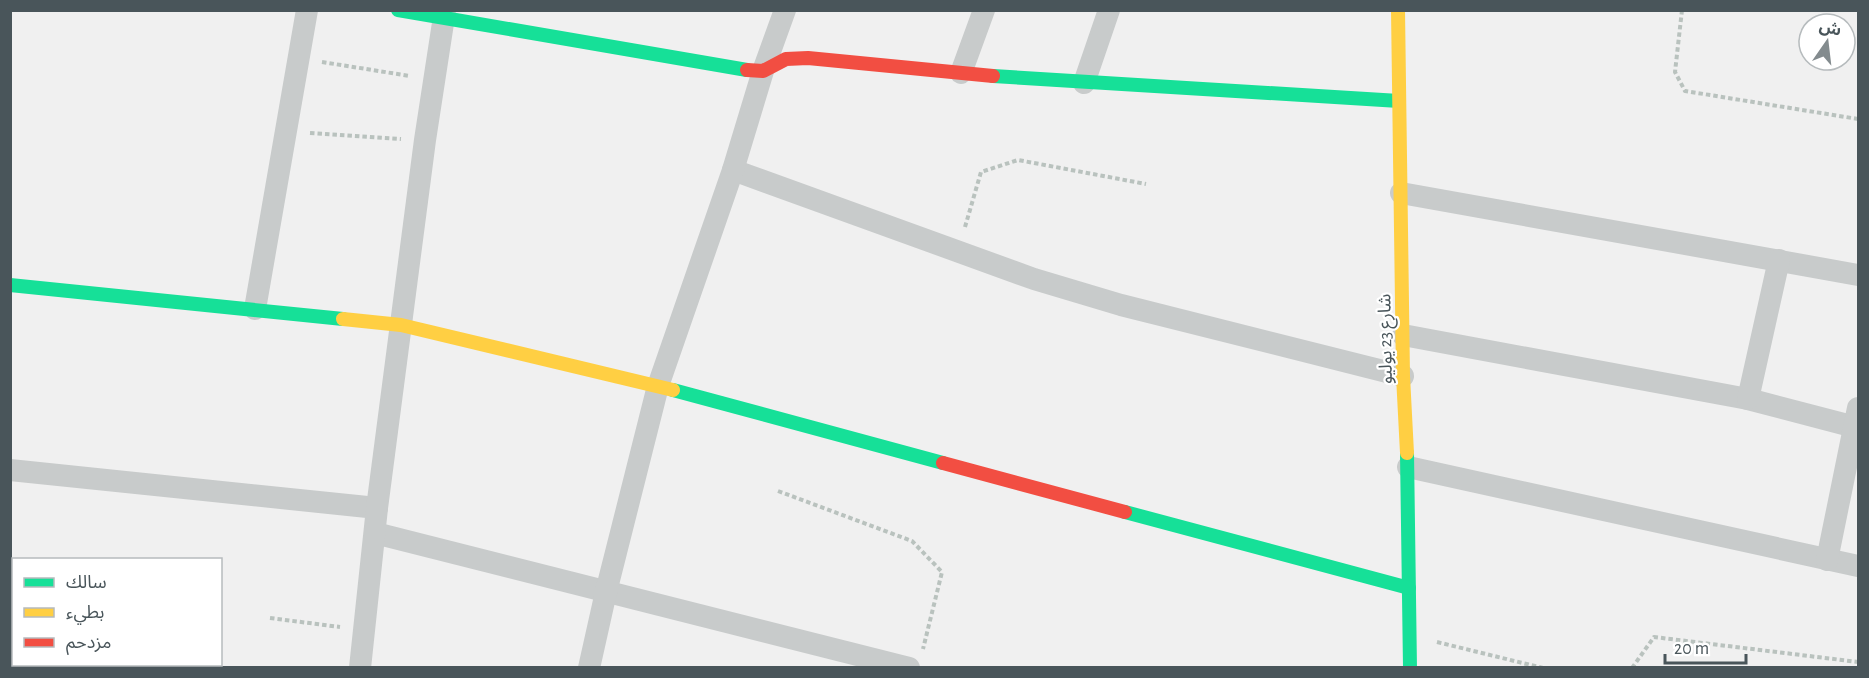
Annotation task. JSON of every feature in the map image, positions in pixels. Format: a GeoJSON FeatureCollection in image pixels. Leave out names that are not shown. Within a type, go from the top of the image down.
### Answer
{"type":"FeatureCollection","features":[{"type":"Feature","properties":{"kind":"street"},"geometry":{"type":"LineString","coordinates":[[255,309],[306,10]]}},
{"type":"Feature","properties":{"kind":"street"},"geometry":{"type":"LineString","coordinates":[[398,10],[444,14],[714,66],[763,70],[786,59],[794,58],[1084,83],[1400,101]]}},
{"type":"Feature","properties":{"kind":"street"},"geometry":{"type":"LineString","coordinates":[[589,668],[658,386],[733,170],[763,70],[785,10]]}},
{"type":"Feature","properties":{"kind":"street"},"geometry":{"type":"LineString","coordinates":[[961,74],[984,10]]}},
{"type":"Feature","properties":{"kind":"street"},"geometry":{"type":"LineString","coordinates":[[1084,83],[1109,10]]}},
{"type":"Feature","properties":{"kind":"street","name":"شارع 23 يوليو"},"geometry":{"type":"LineString","coordinates":[[1398,10],[1410,668]]}},
{"type":"Feature","properties":{"kind":"street"},"geometry":{"type":"LineString","coordinates":[[360,668],[377,508],[425,140],[444,14]]}},
{"type":"Feature","properties":{"kind":"street"},"geometry":{"type":"LineString","coordinates":[[733,170],[1034,279],[1121,305],[1403,376]]}},
{"type":"Feature","properties":{"kind":"street"},"geometry":{"type":"LineString","coordinates":[[1401,193],[1858,275]]}},
{"type":"Feature","properties":{"kind":"street"},"geometry":{"type":"LineString","coordinates":[[1748,399],[1779,260]]}},
{"type":"Feature","properties":{"kind":"street"},"geometry":{"type":"LineString","coordinates":[[10,285],[401,325],[658,386],[1409,588]]}},
{"type":"Feature","properties":{"kind":"street"},"geometry":{"type":"LineString","coordinates":[[1403,335],[1857,417],[1827,560]]}},
{"type":"Feature","properties":{"kind":"street"},"geometry":{"type":"LineString","coordinates":[[1408,467],[1858,566]]}},
{"type":"Feature","properties":{"kind":"street"},"geometry":{"type":"LineString","coordinates":[[10,470],[377,508]]}},
{"type":"Feature","properties":{"kind":"street"},"geometry":{"type":"LineString","coordinates":[[375,533],[606,592],[915,662]]}},
{"type":"Feature","properties":{"kind":"path"},"geometry":{"type":"LineString","coordinates":[[1682,10],[1676,72],[1685,91],[1858,119]]}},
{"type":"Feature","properties":{"kind":"path"},"geometry":{"type":"LineString","coordinates":[[298,58],[435,80]]}},
{"type":"Feature","properties":{"kind":"path"},"geometry":{"type":"LineString","coordinates":[[285,132],[425,140]]}},
{"type":"Feature","properties":{"kind":"path"},"geometry":{"type":"LineString","coordinates":[[957,253],[981,172],[1018,160],[1146,184]]}},
{"type":"Feature","properties":{"kind":"path"},"geometry":{"type":"LineString","coordinates":[[778,491],[912,541],[942,572],[915,662]]}},
{"type":"Feature","properties":{"kind":"path"},"geometry":{"type":"LineString","coordinates":[[270,618],[365,630]]}},
{"type":"Feature","properties":{"kind":"path"},"geometry":{"type":"LineString","coordinates":[[1410,636],[1543,668]]}},
{"type":"Feature","properties":{"kind":"path"},"geometry":{"type":"LineString","coordinates":[[1632,668],[1654,637],[1858,662]]}},
{"type":"Feature","properties":{"kind":"traffic: fast"},"geometry":{"type":"LineString","coordinates":[[398,10],[747,70]]}},
{"type":"Feature","properties":{"kind":"traffic: fast"},"geometry":{"type":"LineString","coordinates":[[993,76],[1399,101]]}},
{"type":"Feature","properties":{"kind":"traffic: fast"},"geometry":{"type":"LineString","coordinates":[[10,285],[343,319]]}},
{"type":"Feature","properties":{"kind":"traffic: fast"},"geometry":{"type":"LineString","coordinates":[[673,390],[943,463]]}},
{"type":"Feature","properties":{"kind":"traffic: fast"},"geometry":{"type":"LineString","coordinates":[[1407,453],[1410,668]]}},
{"type":"Feature","properties":{"kind":"traffic: fast"},"geometry":{"type":"LineString","coordinates":[[1125,512],[1409,588]]}},
{"type":"Feature","properties":{"kind":"traffic: slow"},"geometry":{"type":"LineString","coordinates":[[1398,10],[1403,376],[1407,453]]}},
{"type":"Feature","properties":{"kind":"traffic: slow"},"geometry":{"type":"LineString","coordinates":[[343,319],[401,325],[673,390]]}},
{"type":"Feature","properties":{"kind":"traffic: jam"},"geometry":{"type":"LineString","coordinates":[[747,70],[763,71],[786,59],[808,58],[993,76]]}},
{"type":"Feature","properties":{"kind":"traffic: jam"},"geometry":{"type":"LineString","coordinates":[[943,463],[1125,512]]}}]}
